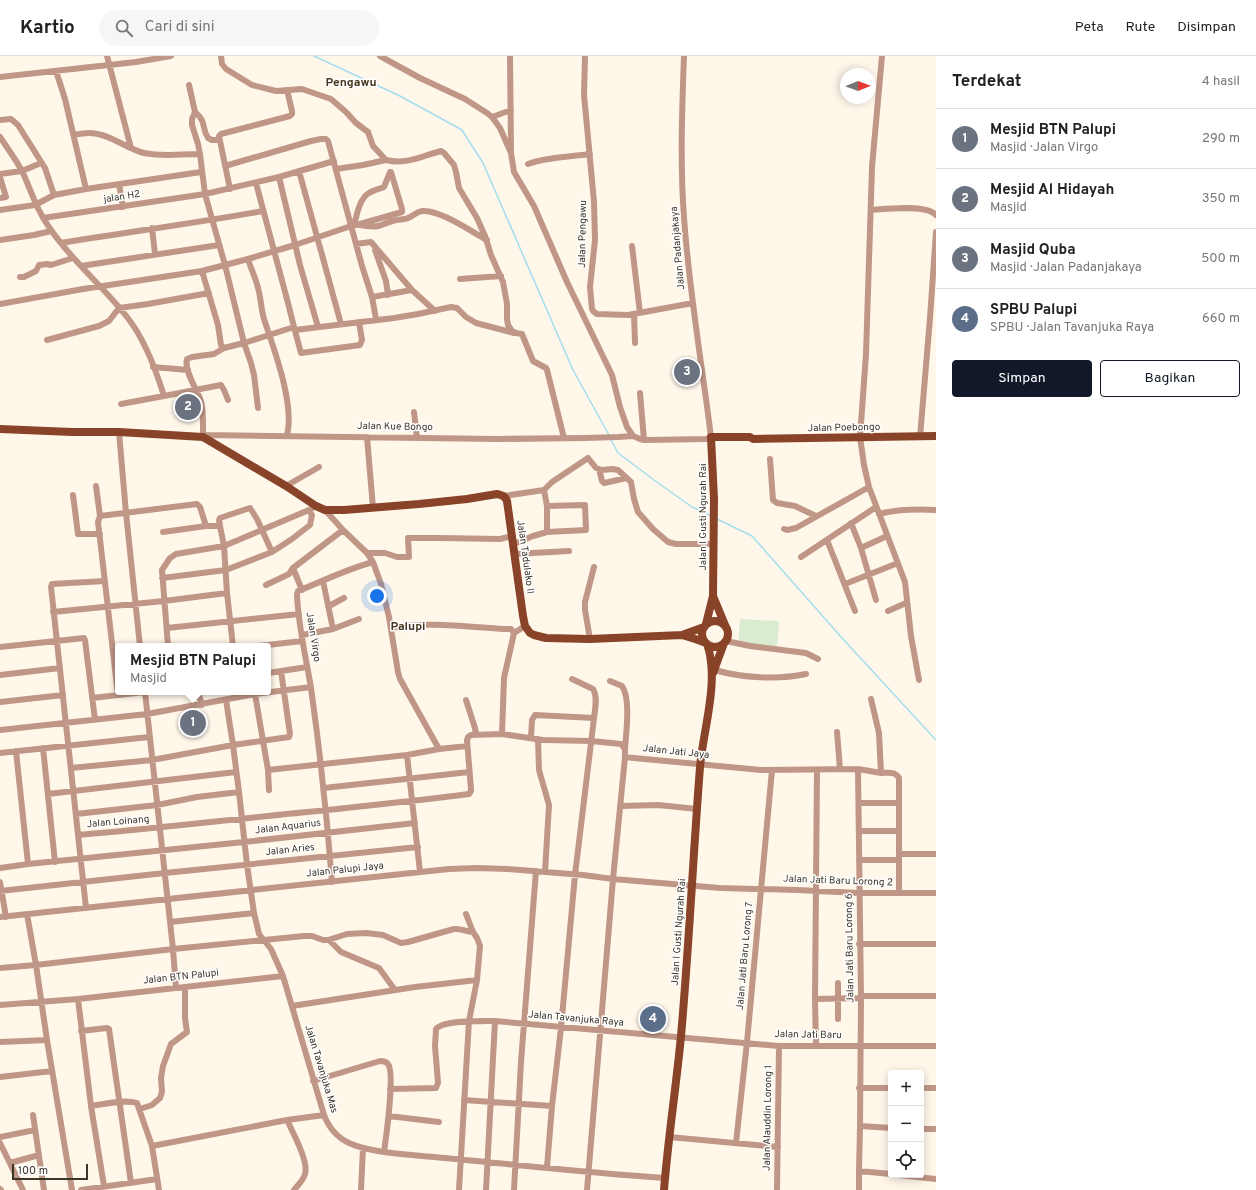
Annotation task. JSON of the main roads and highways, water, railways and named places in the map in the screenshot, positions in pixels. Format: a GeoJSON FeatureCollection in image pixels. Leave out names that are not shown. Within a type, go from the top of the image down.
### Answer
{"type":"FeatureCollection","features":[{"type":"Feature","properties":{"kind":"main road","name":"Jalan Tadulako II"},"geometry":{"type":"LineString","coordinates":[[0,429],[203,436],[286,486],[313,508],[325,510],[373,508],[467,499],[497,494],[504,496],[507,501],[523,616],[525,626],[530,633],[539,637],[590,639],[682,635]]}},
{"type":"Feature","properties":{"kind":"main road","name":"Jalan Poebongo"},"geometry":{"type":"LineString","coordinates":[[710,439],[750,437],[753,439],[936,436]]}},
{"type":"Feature","properties":{"kind":"main road","name":"Jalan I Gusti Ngurah Rai"},"geometry":{"type":"LineString","coordinates":[[705,625],[713,596],[714,499],[710,439]]}},
{"type":"Feature","properties":{"kind":"main road","name":"Jalan I Gusti Ngurah Rai"},"geometry":{"type":"LineString","coordinates":[[713,596],[725,625]]}},
{"type":"Feature","properties":{"kind":"main road"},"geometry":{"type":"LineString","coordinates":[[714,621],[718,621],[725,625],[728,632],[725,642],[718,647],[714,647],[696,638],[682,635],[714,621]]}},
{"type":"Feature","properties":{"kind":"main road"},"geometry":{"type":"LineString","coordinates":[[705,625],[702,633],[704,640],[707,643]]}},
{"type":"Feature","properties":{"kind":"main road","name":"Jalan I Gusti Ngurah Rai"},"geometry":{"type":"LineString","coordinates":[[664,1190],[681,1037],[700,765],[713,673],[725,642]]}},
{"type":"Feature","properties":{"kind":"main road","name":"Jalan I Gusti Ngurah Rai"},"geometry":{"type":"LineString","coordinates":[[707,643],[713,673]]}},
{"type":"Feature","properties":{"kind":"waterway"},"geometry":{"type":"LineString","coordinates":[[314,56],[400,96],[462,130],[483,163],[573,370],[609,435]]}},
{"type":"Feature","properties":{"kind":"waterway"},"geometry":{"type":"LineString","coordinates":[[611,440],[618,453],[692,507],[710,515]]}},
{"type":"Feature","properties":{"kind":"waterway"},"geometry":{"type":"LineString","coordinates":[[717,519],[752,536],[842,638],[936,740]]}},
{"type":"Feature","properties":{"kind":"place","name":"Masjid Quba"},"geometry":{"type":"Point","coordinates":[687,372]}},
{"type":"Feature","properties":{"kind":"place","name":"Mesjid Al Hidayah"},"geometry":{"type":"Point","coordinates":[188,407]}},
{"type":"Feature","properties":{"kind":"place","name":"Mesjid BTN Palupi"},"geometry":{"type":"Point","coordinates":[193,723]}},
{"type":"Feature","properties":{"kind":"place","name":"SPBU Palupi"},"geometry":{"type":"Point","coordinates":[653,1019]}},
{"type":"Feature","properties":{"kind":"district","name":"Pengawu"},"geometry":{"type":"Point","coordinates":[351,83]}},
{"type":"Feature","properties":{"kind":"district","name":"Palupi"},"geometry":{"type":"Point","coordinates":[408,627]}}]}
